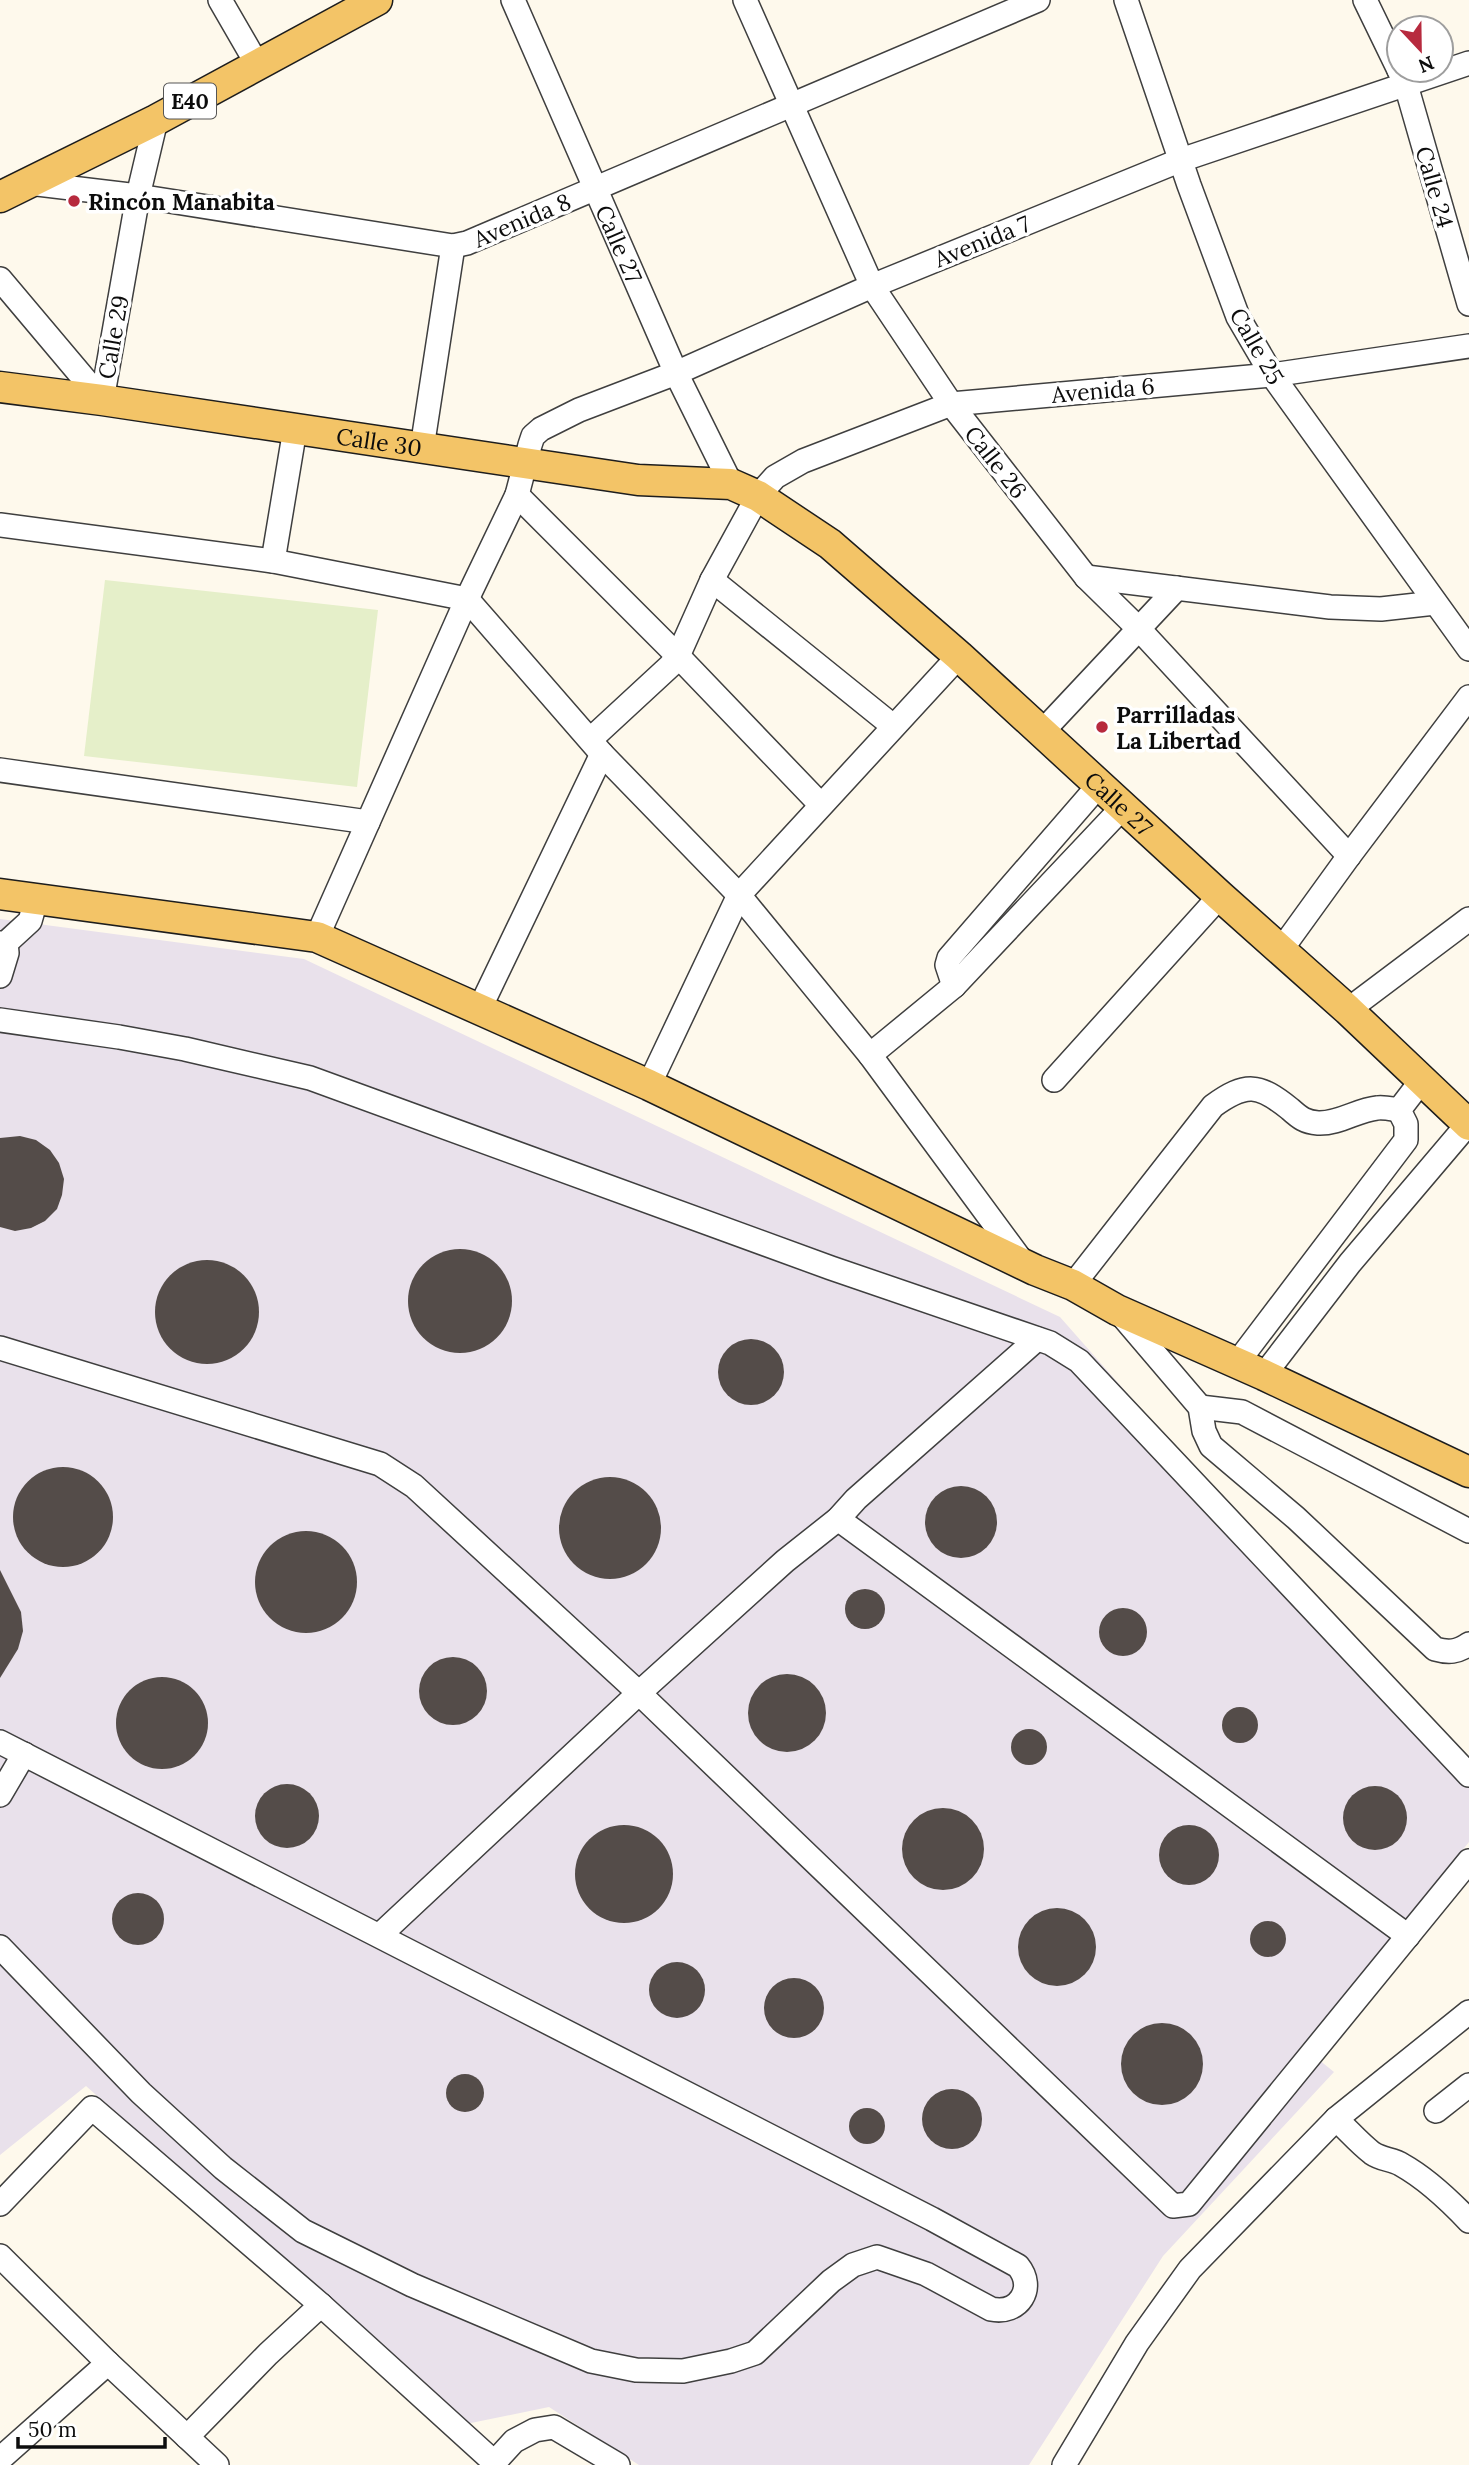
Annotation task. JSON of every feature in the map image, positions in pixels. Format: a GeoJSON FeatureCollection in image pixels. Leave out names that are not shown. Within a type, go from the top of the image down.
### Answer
{"type":"FeatureCollection","features":[{"type":"Feature","properties":{"kind":"main road","name":"E40"},"geometry":{"type":"LineString","coordinates":[[0,197],[156,120],[377,0]]}},
{"type":"Feature","properties":{"kind":"main road","name":"Calle 30"},"geometry":{"type":"LineString","coordinates":[[0,387],[639,480],[731,484],[758,496]]}},
{"type":"Feature","properties":{"kind":"main road","name":"Calle 27"},"geometry":{"type":"LineString","coordinates":[[758,496],[830,544],[959,656],[1348,1010],[1469,1124]]}},
{"type":"Feature","properties":{"kind":"main road"},"geometry":{"type":"LineString","coordinates":[[0,894],[317,937],[649,1085],[1026,1266],[1073,1285],[1117,1310],[1264,1375],[1469,1472]]}},
{"type":"Feature","properties":{"kind":"street"},"geometry":{"type":"LineString","coordinates":[[220,0],[257,64]]}},
{"type":"Feature","properties":{"kind":"street","name":"Calle 27"},"geometry":{"type":"LineString","coordinates":[[513,0],[676,373],[731,484]]}},
{"type":"Feature","properties":{"kind":"street","name":"Calle 26"},"geometry":{"type":"LineString","coordinates":[[746,0],[872,286],[951,404],[1086,577],[1139,629],[1349,856]]}},
{"type":"Feature","properties":{"kind":"street","name":"Avenida 8"},"geometry":{"type":"LineString","coordinates":[[29,183],[138,196],[453,246],[480,239],[1038,0]]}},
{"type":"Feature","properties":{"kind":"street","name":"Calle 25"},"geometry":{"type":"LineString","coordinates":[[1126,0],[1238,317],[1272,375],[1451,612],[1469,649]]}},
{"type":"Feature","properties":{"kind":"street","name":"Calle 24"},"geometry":{"type":"LineString","coordinates":[[1366,0],[1385,40]]}},
{"type":"Feature","properties":{"kind":"street","name":"Avenida 7"},"geometry":{"type":"LineString","coordinates":[[317,937],[467,598],[517,495],[533,436],[541,429],[579,410],[676,373],[872,286],[1181,160],[1385,82]]}},
{"type":"Feature","properties":{"kind":"street","name":"Calle 24"},"geometry":{"type":"LineString","coordinates":[[1405,84],[1469,304]]}},
{"type":"Feature","properties":{"kind":"street","name":"Calle 29"},"geometry":{"type":"LineString","coordinates":[[102,400],[138,196],[156,120]]}},
{"type":"Feature","properties":{"kind":"street"},"geometry":{"type":"LineString","coordinates":[[422,447],[453,246]]}},
{"type":"Feature","properties":{"kind":"street","name":"Calle 29"},"geometry":{"type":"LineString","coordinates":[[0,279],[102,400]]}},
{"type":"Feature","properties":{"kind":"street","name":"Avenida 6"},"geometry":{"type":"LineString","coordinates":[[678,656],[712,580],[758,496],[775,477],[803,461],[951,404],[1272,375],[1469,346]]}},
{"type":"Feature","properties":{"kind":"street"},"geometry":{"type":"LineString","coordinates":[[274,561],[295,429]]}},
{"type":"Feature","properties":{"kind":"street"},"geometry":{"type":"LineString","coordinates":[[517,495],[678,656],[820,804]]}},
{"type":"Feature","properties":{"kind":"street"},"geometry":{"type":"LineString","coordinates":[[0,526],[274,561],[467,598],[596,746],[739,895],[870,1055],[1026,1266]]}},
{"type":"Feature","properties":{"kind":"street"},"geometry":{"type":"LineString","coordinates":[[1086,577],[1330,607],[1451,612]]}},
{"type":"Feature","properties":{"kind":"street"},"geometry":{"type":"LineString","coordinates":[[712,580],[893,726]]}},
{"type":"Feature","properties":{"kind":"street"},"geometry":{"type":"LineString","coordinates":[[1041,733],[1177,588]]}},
{"type":"Feature","properties":{"kind":"street"},"geometry":{"type":"LineString","coordinates":[[480,1008],[596,746],[678,656]]}},
{"type":"Feature","properties":{"kind":"street"},"geometry":{"type":"LineString","coordinates":[[649,1085],[739,895],[959,656]]}},
{"type":"Feature","properties":{"kind":"street"},"geometry":{"type":"LineString","coordinates":[[1281,950],[1469,697]]}},
{"type":"Feature","properties":{"kind":"street"},"geometry":{"type":"LineString","coordinates":[[0,771],[368,822]]}},
{"type":"Feature","properties":{"kind":"street"},"geometry":{"type":"LineString","coordinates":[[954,986],[947,965],[949,958],[1099,785]]}},
{"type":"Feature","properties":{"kind":"street"},"geometry":{"type":"LineString","coordinates":[[870,1055],[954,986],[1123,807]]}},
{"type":"Feature","properties":{"kind":"street"},"geometry":{"type":"LineString","coordinates":[[1054,1080],[1220,896]]}},
{"type":"Feature","properties":{"kind":"street"},"geometry":{"type":"LineString","coordinates":[[0,975],[7,953],[3,943],[30,921],[36,900]]}},
{"type":"Feature","properties":{"kind":"street"},"geometry":{"type":"LineString","coordinates":[[1348,1010],[1469,919]]}},
{"type":"Feature","properties":{"kind":"street"},"geometry":{"type":"LineString","coordinates":[[0,1020],[133,1039],[310,1078],[831,1268],[1049,1343],[1079,1361],[1469,1775]]}},
{"type":"Feature","properties":{"kind":"street"},"geometry":{"type":"LineString","coordinates":[[1399,1110],[1422,1080]]}},
{"type":"Feature","properties":{"kind":"street"},"geometry":{"type":"LineString","coordinates":[[1073,1285],[1213,1106],[1230,1093],[1256,1088],[1275,1097],[1306,1122],[1324,1123],[1377,1108],[1399,1110]]}},
{"type":"Feature","properties":{"kind":"street"},"geometry":{"type":"LineString","coordinates":[[1237,1363],[1406,1140],[1406,1124],[1399,1110]]}},
{"type":"Feature","properties":{"kind":"street"},"geometry":{"type":"LineString","coordinates":[[1264,1375],[1350,1263],[1469,1124]]}},
{"type":"Feature","properties":{"kind":"street"},"geometry":{"type":"LineString","coordinates":[[1117,1310],[1200,1407],[1204,1432],[1211,1446],[1296,1518],[1436,1649],[1449,1652],[1469,1644]]}},
{"type":"Feature","properties":{"kind":"street"},"geometry":{"type":"LineString","coordinates":[[380,1935],[639,1693],[785,1561],[838,1519],[856,1499],[1037,1339]]}},
{"type":"Feature","properties":{"kind":"street"},"geometry":{"type":"LineString","coordinates":[[0,1348],[380,1464],[414,1486],[639,1693],[1173,2206],[1189,2204],[1469,1861]]}},
{"type":"Feature","properties":{"kind":"street"},"geometry":{"type":"LineString","coordinates":[[1200,1407],[1242,1412],[1469,1531]]}},
{"type":"Feature","properties":{"kind":"street"},"geometry":{"type":"LineString","coordinates":[[838,1519],[1408,1936]]}},
{"type":"Feature","properties":{"kind":"street"},"geometry":{"type":"LineString","coordinates":[[0,1742],[932,2219],[1018,2266],[1026,2279],[1024,2295],[1014,2307],[999,2311],[991,2309],[926,2274],[877,2257],[842,2272],[755,2353],[707,2367],[659,2372],[591,2361],[412,2285],[303,2231],[223,2168],[141,2093],[0,1947]]}},
{"type":"Feature","properties":{"kind":"street"},"geometry":{"type":"LineString","coordinates":[[0,1795],[24,1754]]}},
{"type":"Feature","properties":{"kind":"street"},"geometry":{"type":"LineString","coordinates":[[1064,2465],[1137,2343],[1191,2269],[1336,2119],[1469,2012]]}},
{"type":"Feature","properties":{"kind":"street"},"geometry":{"type":"LineString","coordinates":[[1436,2111],[1469,2085]]}},
{"type":"Feature","properties":{"kind":"street"},"geometry":{"type":"LineString","coordinates":[[0,2204],[92,2108],[321,2305],[494,2464],[514,2441],[535,2430],[554,2427],[618,2465]]}},
{"type":"Feature","properties":{"kind":"street"},"geometry":{"type":"LineString","coordinates":[[1336,2119],[1372,2153],[1415,2173],[1469,2221]]}},
{"type":"Feature","properties":{"kind":"street"},"geometry":{"type":"LineString","coordinates":[[0,2256],[108,2363],[217,2465]]}},
{"type":"Feature","properties":{"kind":"street"},"geometry":{"type":"LineString","coordinates":[[187,2437],[260,2362],[321,2305]]}},
{"type":"Feature","properties":{"kind":"street"},"geometry":{"type":"LineString","coordinates":[[0,2459],[108,2363]]}},
{"type":"Feature","properties":{"kind":"shaded area"},"geometry":{"type":"Polygon","coordinates":[[[0,919],[304,959],[1060,1317],[1469,1781],[1469,1842],[1303,2047],[1334,2072],[1163,2256],[1029,2465],[639,2465],[549,2407],[466,2424],[86,2086],[0,2155],[0,919]]]}},
{"type":"Feature","properties":{"kind":"green space"},"geometry":{"type":"Polygon","coordinates":[[[105,580],[378,610],[357,787],[84,756],[105,580]]]}},
{"type":"Feature","properties":{"kind":"building"},"geometry":{"type":"Polygon","coordinates":[[[20,1136],[36,1140],[50,1150],[59,1163],[64,1179],[57,1209],[45,1221],[31,1228],[15,1231],[0,1227],[0,1138],[20,1136]]]}},
{"type":"Feature","properties":{"kind":"building"},"geometry":{"type":"Polygon","coordinates":[[[460,1249],[480,1253],[497,1264],[508,1281],[512,1301],[508,1321],[497,1338],[480,1349],[460,1353],[440,1349],[423,1338],[412,1321],[408,1301],[412,1281],[423,1264],[440,1253],[460,1249]]]}},
{"type":"Feature","properties":{"kind":"building"},"geometry":{"type":"Polygon","coordinates":[[[207,1260],[227,1264],[244,1275],[255,1292],[259,1312],[255,1332],[244,1349],[227,1360],[207,1364],[187,1360],[170,1349],[159,1332],[155,1312],[159,1292],[170,1275],[187,1264],[207,1260]]]}},
{"type":"Feature","properties":{"kind":"building"},"geometry":{"type":"Polygon","coordinates":[[[757,1339],[775,1348],[782,1359],[782,1385],[775,1396],[764,1403],[745,1405],[727,1396],[720,1385],[718,1366],[727,1348],[738,1341],[757,1339]]]}},
{"type":"Feature","properties":{"kind":"building"},"geometry":{"type":"Polygon","coordinates":[[[63,1467],[82,1471],[98,1482],[109,1498],[113,1517],[109,1536],[98,1552],[82,1563],[63,1567],[44,1563],[28,1552],[17,1536],[13,1517],[17,1498],[28,1482],[44,1471],[63,1467]]]}},
{"type":"Feature","properties":{"kind":"building"},"geometry":{"type":"Polygon","coordinates":[[[610,1477],[629,1481],[646,1492],[657,1509],[661,1528],[657,1547],[646,1564],[629,1575],[610,1579],[591,1575],[574,1564],[563,1547],[559,1528],[563,1509],[574,1492],[591,1481],[610,1477]]]}},
{"type":"Feature","properties":{"kind":"building"},"geometry":{"type":"Polygon","coordinates":[[[961,1486],[981,1492],[991,1502],[997,1522],[991,1542],[981,1552],[961,1558],[941,1552],[931,1542],[925,1522],[931,1502],[941,1492],[961,1486]]]}},
{"type":"Feature","properties":{"kind":"building"},"geometry":{"type":"Polygon","coordinates":[[[306,1531],[326,1534],[349,1553],[354,1562],[357,1582],[354,1602],[335,1625],[326,1630],[306,1633],[286,1630],[263,1611],[258,1602],[255,1582],[258,1562],[277,1539],[286,1534],[306,1531]]]}},
{"type":"Feature","properties":{"kind":"building"},"geometry":{"type":"Polygon","coordinates":[[[0,1570],[21,1612],[23,1631],[18,1649],[0,1678],[0,1570]]]}},
{"type":"Feature","properties":{"kind":"building"},"geometry":{"type":"Polygon","coordinates":[[[865,1589],[873,1590],[879,1595],[884,1601],[884,1617],[879,1623],[873,1628],[865,1629],[857,1628],[851,1623],[846,1617],[845,1609],[846,1601],[851,1595],[857,1590],[865,1589]]]}},
{"type":"Feature","properties":{"kind":"building"},"geometry":{"type":"Polygon","coordinates":[[[1123,1608],[1140,1615],[1147,1632],[1140,1649],[1123,1656],[1106,1649],[1099,1632],[1106,1615],[1123,1608]]]}},
{"type":"Feature","properties":{"kind":"building"},"geometry":{"type":"Polygon","coordinates":[[[453,1657],[466,1660],[477,1667],[484,1678],[487,1691],[484,1704],[477,1715],[466,1722],[453,1725],[440,1722],[429,1715],[422,1704],[419,1691],[422,1678],[429,1667],[440,1660],[453,1657]]]}},
{"type":"Feature","properties":{"kind":"building"},"geometry":{"type":"Polygon","coordinates":[[[779,1674],[795,1674],[809,1680],[820,1691],[826,1705],[826,1721],[820,1735],[809,1746],[795,1752],[779,1752],[765,1746],[754,1735],[748,1721],[748,1705],[754,1691],[765,1680],[779,1674]]]}},
{"type":"Feature","properties":{"kind":"building"},"geometry":{"type":"Polygon","coordinates":[[[153,1677],[171,1677],[188,1684],[201,1697],[208,1714],[208,1732],[201,1749],[188,1762],[171,1769],[153,1769],[136,1762],[123,1749],[116,1732],[116,1714],[123,1697],[136,1684],[153,1677]]]}},
{"type":"Feature","properties":{"kind":"building"},"geometry":{"type":"Polygon","coordinates":[[[1240,1707],[1253,1712],[1258,1725],[1253,1738],[1240,1743],[1227,1738],[1222,1725],[1227,1712],[1240,1707]]]}},
{"type":"Feature","properties":{"kind":"building"},"geometry":{"type":"Polygon","coordinates":[[[1029,1729],[1041,1735],[1047,1747],[1041,1759],[1029,1765],[1017,1759],[1011,1747],[1017,1735],[1029,1729]]]}},
{"type":"Feature","properties":{"kind":"building"},"geometry":{"type":"Polygon","coordinates":[[[287,1784],[299,1786],[310,1793],[317,1804],[317,1828],[310,1839],[299,1846],[287,1848],[275,1846],[264,1839],[257,1828],[255,1816],[257,1804],[264,1793],[275,1786],[287,1784]]]}},
{"type":"Feature","properties":{"kind":"building"},"geometry":{"type":"Polygon","coordinates":[[[1369,1786],[1381,1786],[1398,1795],[1405,1806],[1405,1830],[1398,1841],[1381,1850],[1369,1850],[1357,1845],[1348,1836],[1343,1824],[1343,1812],[1348,1800],[1357,1791],[1369,1786]]]}},
{"type":"Feature","properties":{"kind":"building"},"geometry":{"type":"Polygon","coordinates":[[[943,1808],[959,1811],[972,1820],[981,1833],[984,1849],[981,1865],[972,1878],[959,1887],[943,1890],[927,1887],[914,1878],[905,1865],[902,1849],[905,1833],[914,1820],[927,1811],[943,1808]]]}},
{"type":"Feature","properties":{"kind":"building"},"geometry":{"type":"Polygon","coordinates":[[[624,1825],[643,1829],[659,1839],[669,1855],[673,1874],[669,1893],[659,1909],[643,1919],[624,1923],[605,1919],[589,1909],[579,1893],[575,1874],[579,1855],[589,1839],[605,1829],[624,1825]]]}},
{"type":"Feature","properties":{"kind":"building"},"geometry":{"type":"Polygon","coordinates":[[[1189,1825],[1206,1830],[1214,1838],[1219,1855],[1214,1872],[1206,1880],[1189,1885],[1172,1880],[1164,1872],[1159,1855],[1164,1838],[1172,1830],[1189,1825]]]}},
{"type":"Feature","properties":{"kind":"building"},"geometry":{"type":"Polygon","coordinates":[[[138,1893],[148,1895],[156,1901],[162,1909],[162,1929],[156,1937],[148,1943],[138,1945],[128,1943],[120,1937],[114,1929],[112,1919],[114,1909],[120,1901],[128,1895],[138,1893]]]}},
{"type":"Feature","properties":{"kind":"building"},"geometry":{"type":"Polygon","coordinates":[[[1057,1908],[1072,1911],[1085,1919],[1093,1932],[1096,1947],[1093,1962],[1085,1975],[1072,1983],[1057,1986],[1042,1983],[1029,1975],[1021,1962],[1018,1947],[1021,1932],[1029,1919],[1042,1911],[1057,1908]]]}},
{"type":"Feature","properties":{"kind":"building"},"geometry":{"type":"Polygon","coordinates":[[[1268,1921],[1281,1926],[1286,1939],[1281,1952],[1268,1957],[1255,1952],[1250,1939],[1255,1926],[1268,1921]]]}},
{"type":"Feature","properties":{"kind":"building"},"geometry":{"type":"Polygon","coordinates":[[[677,1962],[688,1964],[697,1970],[703,1979],[703,2001],[697,2010],[688,2016],[677,2018],[666,2016],[657,2010],[651,2001],[649,1990],[651,1979],[657,1970],[666,1964],[677,1962]]]}},
{"type":"Feature","properties":{"kind":"building"},"geometry":{"type":"Polygon","coordinates":[[[794,1978],[811,1983],[819,1991],[824,2008],[819,2025],[811,2033],[794,2038],[777,2033],[769,2025],[764,2008],[769,1991],[777,1983],[794,1978]]]}},
{"type":"Feature","properties":{"kind":"building"},"geometry":{"type":"Polygon","coordinates":[[[1162,2023],[1178,2026],[1191,2035],[1200,2048],[1203,2064],[1200,2080],[1191,2093],[1178,2102],[1162,2105],[1146,2102],[1133,2093],[1124,2080],[1121,2064],[1124,2048],[1133,2035],[1146,2026],[1162,2023]]]}},
{"type":"Feature","properties":{"kind":"building"},"geometry":{"type":"Polygon","coordinates":[[[465,2074],[478,2080],[484,2093],[478,2106],[465,2112],[452,2106],[446,2093],[452,2080],[465,2074]]]}},
{"type":"Feature","properties":{"kind":"building"},"geometry":{"type":"Polygon","coordinates":[[[952,2089],[969,2094],[977,2102],[982,2119],[977,2136],[969,2144],[952,2149],[935,2144],[927,2136],[922,2119],[927,2102],[935,2094],[952,2089]]]}},
{"type":"Feature","properties":{"kind":"building"},"geometry":{"type":"Polygon","coordinates":[[[867,2108],[880,2113],[885,2126],[880,2139],[867,2144],[854,2139],[849,2126],[854,2113],[867,2108]]]}},
{"type":"Feature","properties":{"kind":"place","name":"Rincón Manabita"},"geometry":{"type":"Point","coordinates":[74,201]}},
{"type":"Feature","properties":{"kind":"place","name":"Parrilladas La Libertad"},"geometry":{"type":"Point","coordinates":[1102,727]}}]}
